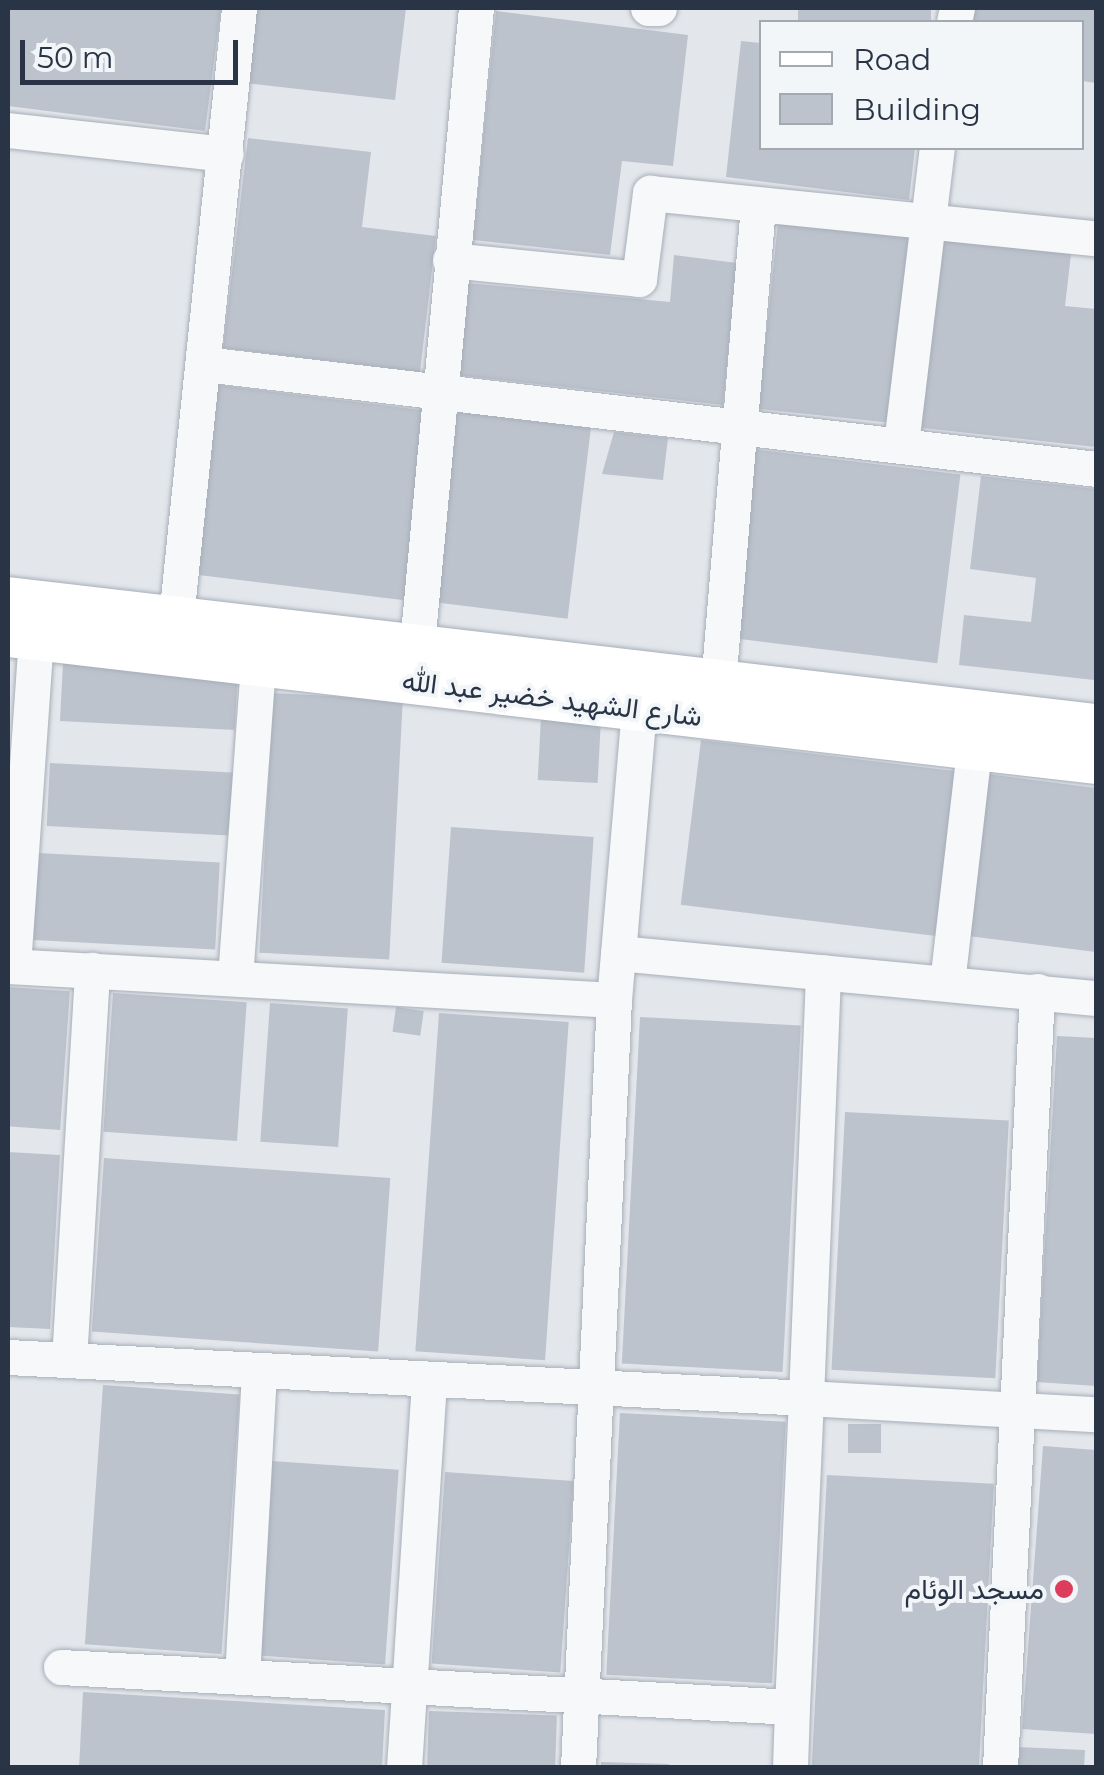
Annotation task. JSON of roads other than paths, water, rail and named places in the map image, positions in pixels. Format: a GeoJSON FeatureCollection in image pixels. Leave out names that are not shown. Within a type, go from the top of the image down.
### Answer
{"type":"FeatureCollection","features":[{"type":"Feature","properties":{"kind":"main road","name":"شارع الشهيد خضير عبد الله"},"geometry":{"type":"LineString","coordinates":[[8,598],[417,645],[717,698],[974,750],[1096,763]]}},
{"type":"Feature","properties":{"kind":"main road","name":"شارع الشهيد خضير عبد الله"},"geometry":{"type":"LineString","coordinates":[[22,638],[639,709],[717,698],[1096,725]]}},
{"type":"Feature","properties":{"kind":"street"},"geometry":{"type":"LineString","coordinates":[[176,618],[239,8]]}},
{"type":"Feature","properties":{"kind":"street"},"geometry":{"type":"LineString","coordinates":[[417,645],[445,394],[450,260],[476,8]]}},
{"type":"Feature","properties":{"kind":"street"},"geometry":{"type":"LineString","coordinates":[[648,8],[659,8]]}},
{"type":"Feature","properties":{"kind":"street"},"geometry":{"type":"LineString","coordinates":[[8,130],[226,154]]}},
{"type":"Feature","properties":{"kind":"street"},"geometry":{"type":"LineString","coordinates":[[901,444],[938,150]]}},
{"type":"Feature","properties":{"kind":"street"},"geometry":{"type":"LineString","coordinates":[[450,260],[639,279],[650,193],[758,206],[928,217],[1096,238]]}},
{"type":"Feature","properties":{"kind":"street"},"geometry":{"type":"LineString","coordinates":[[717,698],[758,206]]}},
{"type":"Feature","properties":{"kind":"street"},"geometry":{"type":"LineString","coordinates":[[204,364],[445,394],[742,424],[1096,469]]}},
{"type":"Feature","properties":{"kind":"street"},"geometry":{"type":"LineString","coordinates":[[22,638],[10,966],[614,1000]]}},
{"type":"Feature","properties":{"kind":"street"},"geometry":{"type":"LineString","coordinates":[[235,978],[258,663]]}},
{"type":"Feature","properties":{"kind":"street"},"geometry":{"type":"LineString","coordinates":[[578,1768],[614,1000],[639,709]]}},
{"type":"Feature","properties":{"kind":"street"},"geometry":{"type":"LineString","coordinates":[[947,983],[974,750]]}},
{"type":"Feature","properties":{"kind":"street"},"geometry":{"type":"LineString","coordinates":[[618,953],[1096,998]]}},
{"type":"Feature","properties":{"kind":"street"},"geometry":{"type":"LineString","coordinates":[[69,1360],[92,970]]}},
{"type":"Feature","properties":{"kind":"street"},"geometry":{"type":"LineString","coordinates":[[790,1768],[823,972]]}},
{"type":"Feature","properties":{"kind":"street"},"geometry":{"type":"LineString","coordinates":[[1000,1768],[1037,991]]}},
{"type":"Feature","properties":{"kind":"street"},"geometry":{"type":"LineString","coordinates":[[8,1356],[429,1383],[1096,1414]]}},
{"type":"Feature","properties":{"kind":"street"},"geometry":{"type":"LineString","coordinates":[[242,1677],[259,1372]]}},
{"type":"Feature","properties":{"kind":"street"},"geometry":{"type":"LineString","coordinates":[[404,1768],[429,1383]]}},
{"type":"Feature","properties":{"kind":"street"},"geometry":{"type":"LineString","coordinates":[[61,1667],[580,1700],[792,1707]]}},
{"type":"Feature","properties":{"kind":"place","name":"مسجد الوئام"},"geometry":{"type":"Point","coordinates":[1064,1589]}}]}
